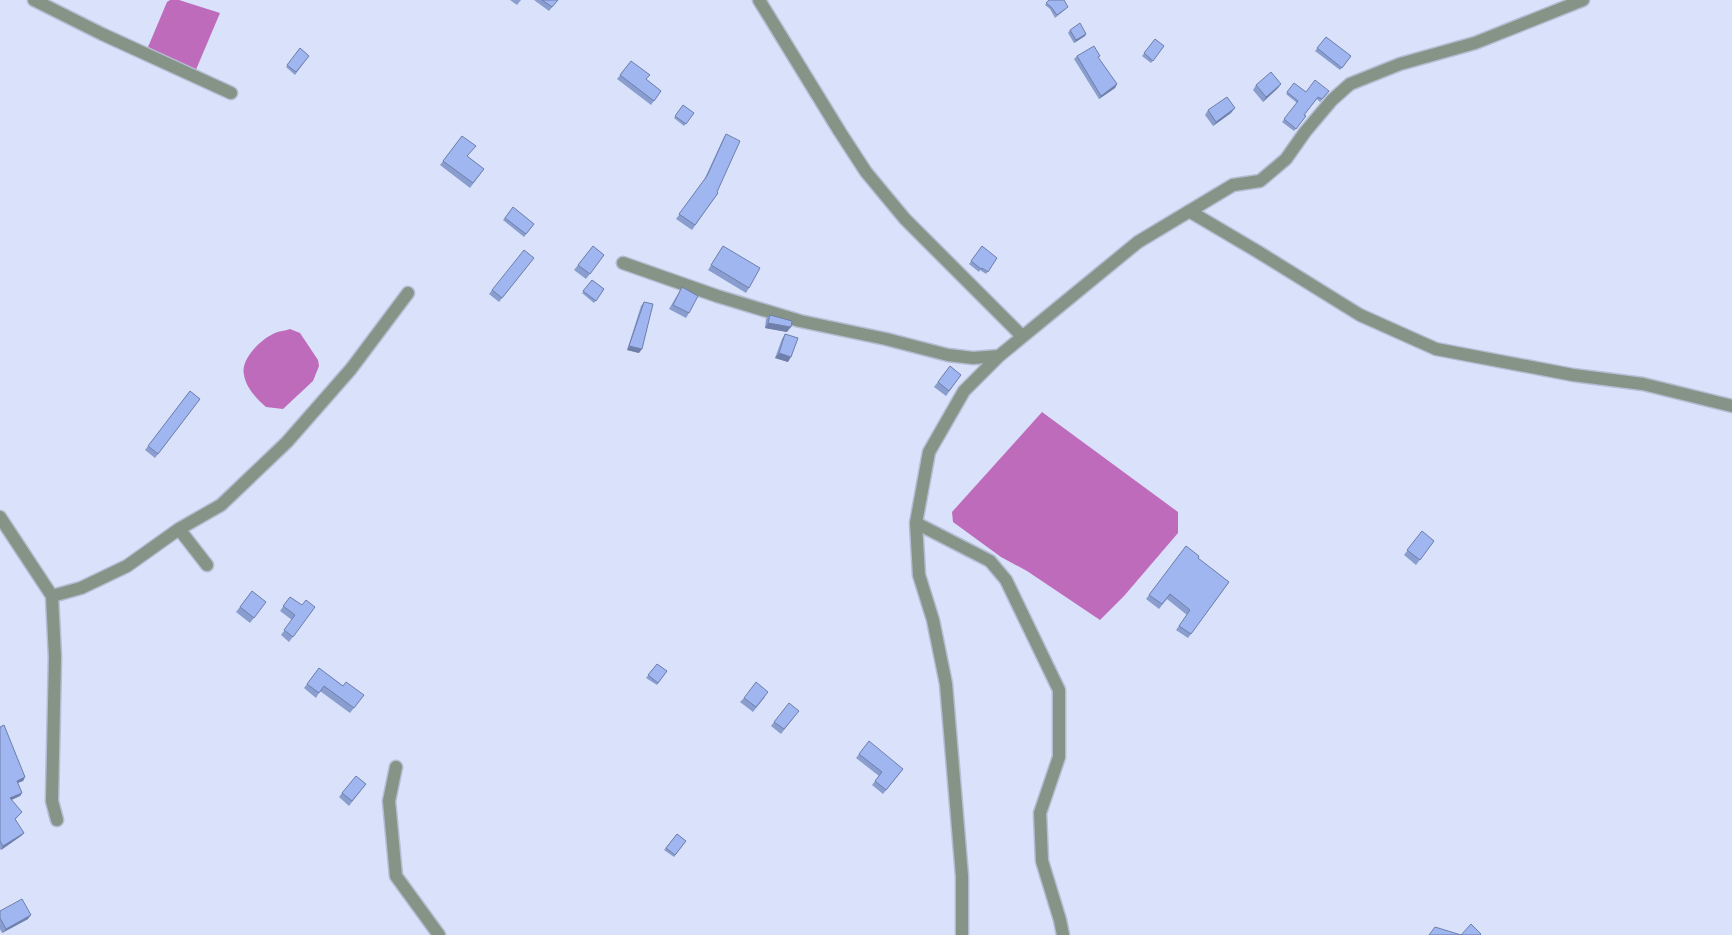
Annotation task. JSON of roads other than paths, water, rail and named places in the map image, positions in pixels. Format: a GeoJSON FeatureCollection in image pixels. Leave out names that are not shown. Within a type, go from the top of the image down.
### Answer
{"type":"FeatureCollection","features":[{"type":"Feature","properties":{"kind":"street"},"geometry":{"type":"LineString","coordinates":[[34,0],[102,34],[231,93]]}},
{"type":"Feature","properties":{"kind":"street"},"geometry":{"type":"LineString","coordinates":[[759,0],[866,172],[905,219],[1022,336]]}},
{"type":"Feature","properties":{"kind":"street"},"geometry":{"type":"LineString","coordinates":[[962,935],[962,876],[946,684],[933,620],[919,575],[916,522],[929,452],[964,391],[1022,336],[1138,242],[1233,185],[1260,181],[1286,160],[1310,126],[1332,100],[1350,84],[1400,64],[1475,43],[1583,0]]}},
{"type":"Feature","properties":{"kind":"street"},"geometry":{"type":"LineString","coordinates":[[1189,211],[1360,315],[1436,349],[1572,375],[1642,384],[1732,406]]}},
{"type":"Feature","properties":{"kind":"street"},"geometry":{"type":"LineString","coordinates":[[623,263],[717,296],[800,321],[886,339],[948,355],[973,358],[999,356]]}},
{"type":"Feature","properties":{"kind":"street"},"geometry":{"type":"LineString","coordinates":[[52,596],[81,588],[127,566],[179,529],[221,504],[287,442],[351,369],[408,293]]}},
{"type":"Feature","properties":{"kind":"street"},"geometry":{"type":"LineString","coordinates":[[0,517],[52,596],[55,657],[52,801],[56,820]]}},
{"type":"Feature","properties":{"kind":"street"},"geometry":{"type":"LineString","coordinates":[[916,522],[990,561],[1006,580],[1059,690],[1059,757],[1040,813],[1042,861],[1063,935]]}},
{"type":"Feature","properties":{"kind":"street"},"geometry":{"type":"LineString","coordinates":[[179,529],[207,565]]}},
{"type":"Feature","properties":{"kind":"street"},"geometry":{"type":"LineString","coordinates":[[396,767],[389,801],[396,876],[439,935]]}}]}
